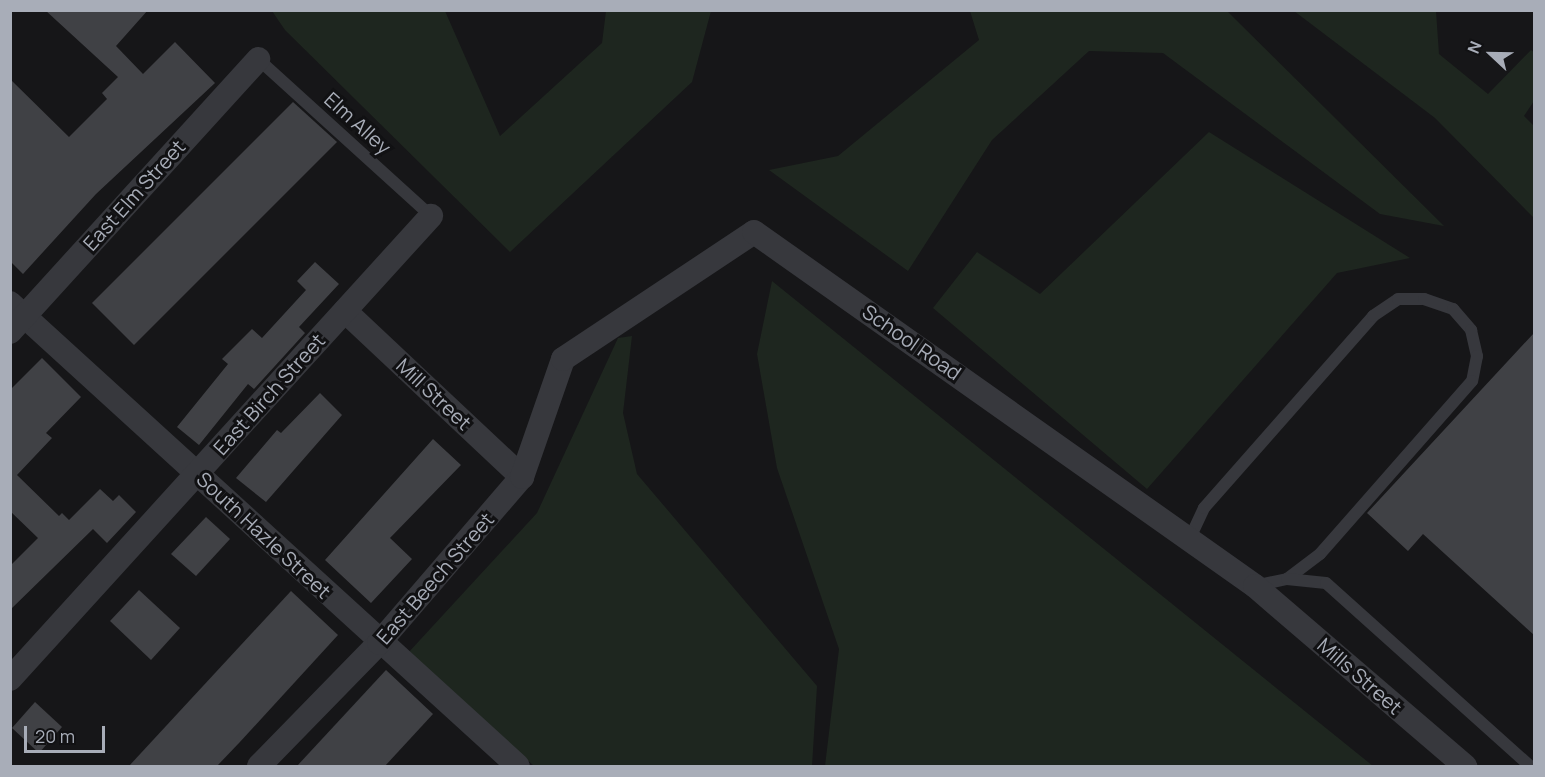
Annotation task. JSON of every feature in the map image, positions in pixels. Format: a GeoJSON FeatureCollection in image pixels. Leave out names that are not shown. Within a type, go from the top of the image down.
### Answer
{"type":"FeatureCollection","features":[{"type":"Feature","properties":{"kind":"street","name":"East Elm Street"},"geometry":{"type":"LineString","coordinates":[[15,317],[258,59]]}},
{"type":"Feature","properties":{"kind":"street","name":"East Birch Street"},"geometry":{"type":"LineString","coordinates":[[10,679],[431,216]]}},
{"type":"Feature","properties":{"kind":"street","name":"School Road"},"geometry":{"type":"LineString","coordinates":[[563,359],[754,232],[1256,586]]}},
{"type":"Feature","properties":{"kind":"street","name":"Mill Street"},"geometry":{"type":"LineString","coordinates":[[345,311],[522,477]]}},
{"type":"Feature","properties":{"kind":"street","name":"South Hazle Street"},"geometry":{"type":"LineString","coordinates":[[15,317],[197,473],[380,643],[518,766]]}},
{"type":"Feature","properties":{"kind":"street","name":"East Beech Street"},"geometry":{"type":"LineString","coordinates":[[259,766],[380,643],[522,477],[563,359]]}},
{"type":"Feature","properties":{"kind":"street","name":"Mills Street"},"geometry":{"type":"LineString","coordinates":[[1256,586],[1465,766]]}},
{"type":"Feature","properties":{"kind":"lane","name":"Elm Alley"},"geometry":{"type":"LineString","coordinates":[[258,59],[431,216]]}},
{"type":"Feature","properties":{"kind":"lane"},"geometry":{"type":"LineString","coordinates":[[1190,538],[1204,508],[1373,316],[1398,299],[1424,299],[1453,309],[1471,330],[1477,356],[1472,381],[1320,554],[1287,579]]}},
{"type":"Feature","properties":{"kind":"lane"},"geometry":{"type":"LineString","coordinates":[[1256,586],[1287,579],[1326,583],[1530,766]]}},
{"type":"Feature","properties":{"kind":"shaded area"},"geometry":{"type":"Polygon","coordinates":[[[272,11],[445,11],[500,136],[602,43],[606,11],[711,11],[692,82],[510,252],[285,30],[272,11]]]}},
{"type":"Feature","properties":{"kind":"shaded area"},"geometry":{"type":"Polygon","coordinates":[[[970,11],[1227,11],[1444,226],[1380,214],[1163,53],[1089,51],[992,140],[908,271],[769,170],[838,156],[979,40],[970,11]]]}},
{"type":"Feature","properties":{"kind":"shaded area"},"geometry":{"type":"Polygon","coordinates":[[[1294,11],[1436,11],[1439,54],[1488,94],[1531,50],[1534,52],[1534,101],[1524,116],[1534,126],[1534,218],[1435,118],[1294,11]]]}},
{"type":"Feature","properties":{"kind":"shaded area"},"geometry":{"type":"Polygon","coordinates":[[[1209,132],[1410,258],[1337,273],[1147,489],[933,308],[977,252],[1040,294],[1209,132]]]}},
{"type":"Feature","properties":{"kind":"shaded area"},"geometry":{"type":"Polygon","coordinates":[[[772,281],[1373,766],[825,766],[839,649],[777,468],[757,354],[772,281]]]}},
{"type":"Feature","properties":{"kind":"shaded area"},"geometry":{"type":"Polygon","coordinates":[[[632,336],[623,413],[637,474],[817,686],[812,766],[534,766],[408,653],[537,513],[618,338],[632,336]]]}},
{"type":"Feature","properties":{"kind":"building"},"geometry":{"type":"Polygon","coordinates":[[[45,10],[148,10],[116,46],[143,74],[175,42],[215,83],[96,194],[23,274],[10,261],[10,79],[69,137],[107,99],[102,93],[118,77],[45,10]]]}},
{"type":"Feature","properties":{"kind":"building"},"geometry":{"type":"Polygon","coordinates":[[[293,102],[337,142],[134,345],[92,303],[293,102]]]}},
{"type":"Feature","properties":{"kind":"building"},"geometry":{"type":"Polygon","coordinates":[[[315,262],[339,284],[299,327],[305,333],[254,389],[248,384],[199,445],[177,427],[228,364],[222,359],[252,329],[262,338],[306,290],[297,281],[315,262]]]}},
{"type":"Feature","properties":{"kind":"building"},"geometry":{"type":"Polygon","coordinates":[[[1534,333],[1534,635],[1423,534],[1408,551],[1367,513],[1534,333]]]}},
{"type":"Feature","properties":{"kind":"building"},"geometry":{"type":"Polygon","coordinates":[[[42,358],[81,397],[46,433],[52,438],[17,475],[59,516],[62,513],[69,520],[100,489],[113,501],[119,495],[136,512],[107,543],[93,529],[10,610],[10,566],[38,538],[10,511],[10,390],[42,358]]]}},
{"type":"Feature","properties":{"kind":"building"},"geometry":{"type":"Polygon","coordinates":[[[320,393],[342,415],[266,502],[236,478],[277,430],[281,433],[320,393]]]}},
{"type":"Feature","properties":{"kind":"building"},"geometry":{"type":"Polygon","coordinates":[[[433,439],[461,465],[390,538],[412,559],[371,603],[325,560],[433,439]]]}},
{"type":"Feature","properties":{"kind":"building"},"geometry":{"type":"Polygon","coordinates":[[[206,517],[230,539],[196,576],[171,554],[206,517]]]}},
{"type":"Feature","properties":{"kind":"building"},"geometry":{"type":"Polygon","coordinates":[[[139,590],[180,628],[151,660],[110,621],[139,590]]]}},
{"type":"Feature","properties":{"kind":"building"},"geometry":{"type":"Polygon","coordinates":[[[291,591],[338,635],[239,743],[217,766],[129,766],[291,591]]]}},
{"type":"Feature","properties":{"kind":"building"},"geometry":{"type":"Polygon","coordinates":[[[386,670],[433,714],[385,766],[297,766],[386,670]]]}},
{"type":"Feature","properties":{"kind":"building"},"geometry":{"type":"Polygon","coordinates":[[[35,702],[62,727],[39,753],[12,728],[35,702]]]}}]}
